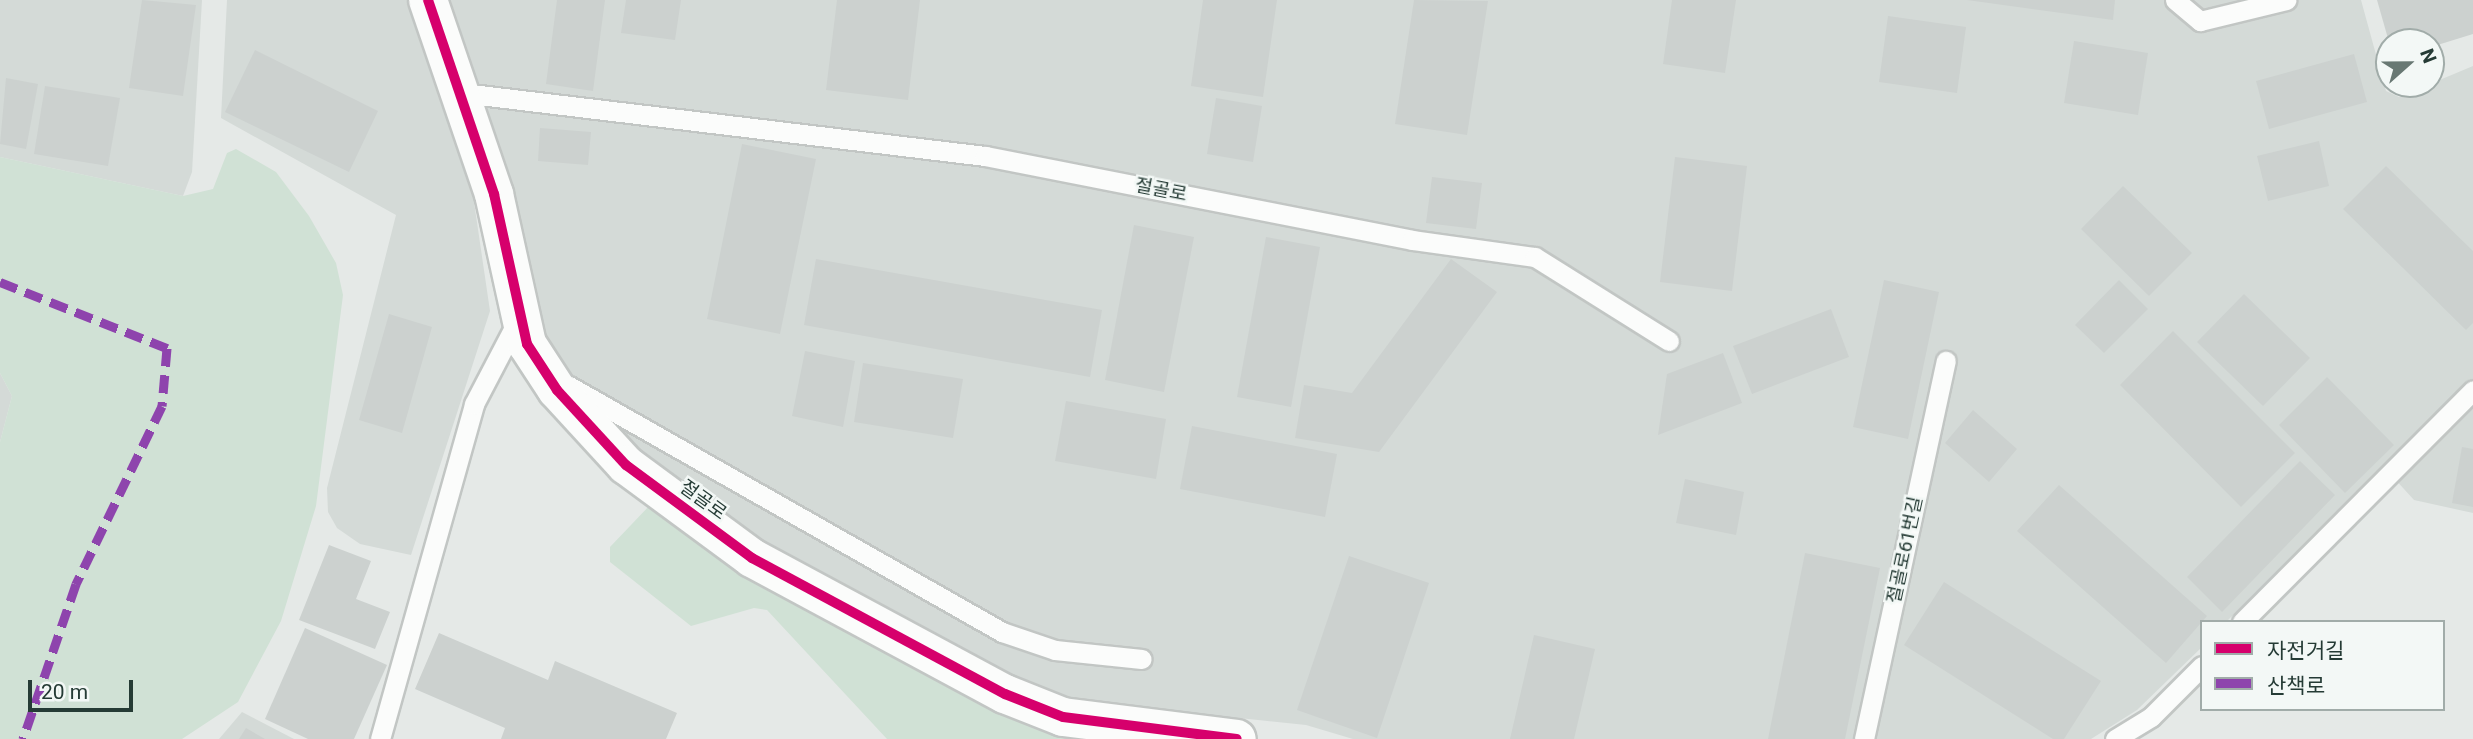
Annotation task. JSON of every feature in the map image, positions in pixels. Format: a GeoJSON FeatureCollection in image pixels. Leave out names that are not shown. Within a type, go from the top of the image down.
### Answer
{"type":"FeatureCollection","features":[{"type":"Feature","properties":{"kind":"street","name":"절골로"},"geometry":{"type":"LineString","coordinates":[[428,0],[463,93],[494,194],[519,318],[547,374],[626,465],[752,558],[1005,694],[1063,717],[1237,739]]}},
{"type":"Feature","properties":{"kind":"lane"},"geometry":{"type":"LineString","coordinates":[[2175,0],[2200,21],[2286,0]]}},
{"type":"Feature","properties":{"kind":"lane","name":"절골로"},"geometry":{"type":"LineString","coordinates":[[463,93],[985,156],[1412,240],[1535,257],[1669,341]]}},
{"type":"Feature","properties":{"kind":"lane"},"geometry":{"type":"LineString","coordinates":[[380,739],[474,404],[519,318]]}},
{"type":"Feature","properties":{"kind":"lane","name":"절골로61번길"},"geometry":{"type":"LineString","coordinates":[[1864,739],[1946,361]]}},
{"type":"Feature","properties":{"kind":"lane"},"geometry":{"type":"LineString","coordinates":[[547,374],[1002,632],[1055,650],[1142,659]]}},
{"type":"Feature","properties":{"kind":"lane"},"geometry":{"type":"LineString","coordinates":[[2244,620],[2473,390]]}},
{"type":"Feature","properties":{"kind":"lane"},"geometry":{"type":"LineString","coordinates":[[2115,739],[2151,716],[2200,668]]}},
{"type":"Feature","properties":{"kind":"shaded area"},"geometry":{"type":"Polygon","coordinates":[[[0,0],[202,0],[192,172],[183,196],[0,157],[0,0]]]}},
{"type":"Feature","properties":{"kind":"shaded area"},"geometry":{"type":"Polygon","coordinates":[[[227,0],[410,0],[469,168],[490,311],[411,555],[360,544],[337,528],[328,512],[327,488],[396,215],[221,118],[227,0]]]}},
{"type":"Feature","properties":{"kind":"shaded area"},"geometry":{"type":"Polygon","coordinates":[[[443,0],[2361,0],[2375,51],[2375,98],[2445,98],[2445,78],[2473,66],[2473,513],[2414,500],[2383,466],[2228,620],[2200,620],[2200,649],[2137,710],[2091,739],[1353,739],[1306,725],[1090,702],[1035,687],[781,556],[640,456],[571,382],[539,328],[502,157],[443,0]]]}},
{"type":"Feature","properties":{"kind":"shaded area"},"geometry":{"type":"Polygon","coordinates":[[[0,373],[12,396],[0,442],[0,373]]]}},
{"type":"Feature","properties":{"kind":"shaded area"},"geometry":{"type":"Polygon","coordinates":[[[242,712],[294,739],[219,739],[242,712]]]}},
{"type":"Feature","properties":{"kind":"green space"},"geometry":{"type":"Polygon","coordinates":[[[236,149],[276,172],[309,216],[336,263],[343,295],[316,506],[281,621],[238,702],[182,739],[0,739],[0,442],[12,396],[0,373],[0,157],[183,196],[213,189],[227,153],[236,149]]]}},
{"type":"Feature","properties":{"kind":"green space"},"geometry":{"type":"Polygon","coordinates":[[[651,504],[1104,739],[887,739],[767,610],[754,608],[691,626],[610,562],[610,547],[651,504]]]}},
{"type":"Feature","properties":{"kind":"building"},"geometry":{"type":"Polygon","coordinates":[[[142,0],[196,5],[183,96],[129,88],[142,0]]]}},
{"type":"Feature","properties":{"kind":"building"},"geometry":{"type":"Polygon","coordinates":[[[557,0],[605,0],[593,91],[546,84],[557,0]]]}},
{"type":"Feature","properties":{"kind":"building"},"geometry":{"type":"Polygon","coordinates":[[[626,0],[681,0],[675,40],[621,33],[626,0]]]}},
{"type":"Feature","properties":{"kind":"building"},"geometry":{"type":"Polygon","coordinates":[[[837,0],[920,0],[908,100],[826,90],[837,0]]]}},
{"type":"Feature","properties":{"kind":"building"},"geometry":{"type":"Polygon","coordinates":[[[1203,0],[1277,0],[1263,97],[1191,86],[1203,0]]]}},
{"type":"Feature","properties":{"kind":"building"},"geometry":{"type":"Polygon","coordinates":[[[1414,0],[1488,1],[1467,135],[1395,124],[1414,0]]]}},
{"type":"Feature","properties":{"kind":"building"},"geometry":{"type":"Polygon","coordinates":[[[1672,0],[1736,0],[1725,73],[1663,64],[1672,0]]]}},
{"type":"Feature","properties":{"kind":"building"},"geometry":{"type":"Polygon","coordinates":[[[1967,0],[2115,0],[2113,20],[1967,0]]]}},
{"type":"Feature","properties":{"kind":"building"},"geometry":{"type":"Polygon","coordinates":[[[2377,0],[2473,0],[2473,34],[2445,43],[2445,28],[2385,28],[2377,0]]]}},
{"type":"Feature","properties":{"kind":"building"},"geometry":{"type":"Polygon","coordinates":[[[1888,16],[1966,27],[1957,93],[1879,82],[1888,16]]]}},
{"type":"Feature","properties":{"kind":"building"},"geometry":{"type":"Polygon","coordinates":[[[2074,41],[2148,53],[2138,115],[2064,103],[2074,41]]]}},
{"type":"Feature","properties":{"kind":"building"},"geometry":{"type":"Polygon","coordinates":[[[255,50],[378,111],[349,172],[225,112],[255,50]]]}},
{"type":"Feature","properties":{"kind":"building"},"geometry":{"type":"Polygon","coordinates":[[[2354,54],[2367,102],[2269,129],[2256,81],[2354,54]]]}},
{"type":"Feature","properties":{"kind":"building"},"geometry":{"type":"Polygon","coordinates":[[[6,78],[38,84],[26,149],[0,144],[6,78]]]}},
{"type":"Feature","properties":{"kind":"building"},"geometry":{"type":"Polygon","coordinates":[[[45,86],[120,98],[108,166],[34,154],[45,86]]]}},
{"type":"Feature","properties":{"kind":"building"},"geometry":{"type":"Polygon","coordinates":[[[1216,98],[1262,106],[1253,162],[1207,154],[1216,98]]]}},
{"type":"Feature","properties":{"kind":"building"},"geometry":{"type":"Polygon","coordinates":[[[540,128],[591,132],[588,165],[538,161],[540,128]]]}},
{"type":"Feature","properties":{"kind":"building"},"geometry":{"type":"Polygon","coordinates":[[[2319,141],[2329,186],[2268,201],[2257,156],[2319,141]]]}},
{"type":"Feature","properties":{"kind":"building"},"geometry":{"type":"Polygon","coordinates":[[[742,144],[816,159],[780,334],[707,319],[742,144]]]}},
{"type":"Feature","properties":{"kind":"building"},"geometry":{"type":"Polygon","coordinates":[[[1675,157],[1747,166],[1732,291],[1660,282],[1675,157]]]}},
{"type":"Feature","properties":{"kind":"building"},"geometry":{"type":"Polygon","coordinates":[[[2386,166],[2473,251],[2473,323],[2466,330],[2343,209],[2386,166]]]}},
{"type":"Feature","properties":{"kind":"building"},"geometry":{"type":"Polygon","coordinates":[[[1432,177],[1482,183],[1476,229],[1426,223],[1432,177]]]}},
{"type":"Feature","properties":{"kind":"building"},"geometry":{"type":"Polygon","coordinates":[[[2123,186],[2192,253],[2149,296],[2081,229],[2123,186]]]}},
{"type":"Feature","properties":{"kind":"building"},"geometry":{"type":"Polygon","coordinates":[[[1134,225],[1194,237],[1164,392],[1105,380],[1134,225]]]}},
{"type":"Feature","properties":{"kind":"building"},"geometry":{"type":"Polygon","coordinates":[[[1266,237],[1320,247],[1291,407],[1237,397],[1266,237]]]}},
{"type":"Feature","properties":{"kind":"building"},"geometry":{"type":"Polygon","coordinates":[[[816,259],[1102,310],[1090,377],[804,325],[816,259]]]}},
{"type":"Feature","properties":{"kind":"building"},"geometry":{"type":"Polygon","coordinates":[[[1451,259],[1497,292],[1379,452],[1295,438],[1304,385],[1352,393],[1451,259]]]}},
{"type":"Feature","properties":{"kind":"building"},"geometry":{"type":"Polygon","coordinates":[[[1884,280],[1939,292],[1908,439],[1853,427],[1884,280]]]}},
{"type":"Feature","properties":{"kind":"building"},"geometry":{"type":"Polygon","coordinates":[[[2119,280],[2148,309],[2104,353],[2075,325],[2119,280]]]}},
{"type":"Feature","properties":{"kind":"building"},"geometry":{"type":"Polygon","coordinates":[[[2244,294],[2310,358],[2263,406],[2197,342],[2244,294]]]}},
{"type":"Feature","properties":{"kind":"building"},"geometry":{"type":"Polygon","coordinates":[[[1831,309],[1849,357],[1752,394],[1733,346],[1831,309]]]}},
{"type":"Feature","properties":{"kind":"building"},"geometry":{"type":"Polygon","coordinates":[[[389,314],[432,327],[402,433],[359,420],[389,314]]]}},
{"type":"Feature","properties":{"kind":"building"},"geometry":{"type":"Polygon","coordinates":[[[2173,331],[2295,453],[2241,507],[2120,385],[2173,331]]]}},
{"type":"Feature","properties":{"kind":"building"},"geometry":{"type":"Polygon","coordinates":[[[805,351],[855,361],[843,427],[792,416],[805,351]]]}},
{"type":"Feature","properties":{"kind":"building"},"geometry":{"type":"Polygon","coordinates":[[[1723,353],[1742,403],[1658,435],[1667,374],[1723,353]]]}},
{"type":"Feature","properties":{"kind":"building"},"geometry":{"type":"Polygon","coordinates":[[[863,363],[963,379],[953,438],[854,422],[863,363]]]}},
{"type":"Feature","properties":{"kind":"building"},"geometry":{"type":"Polygon","coordinates":[[[2327,377],[2394,445],[2345,493],[2279,425],[2327,377]]]}},
{"type":"Feature","properties":{"kind":"building"},"geometry":{"type":"Polygon","coordinates":[[[1066,401],[1166,419],[1156,479],[1055,461],[1066,401]]]}},
{"type":"Feature","properties":{"kind":"building"},"geometry":{"type":"Polygon","coordinates":[[[1973,410],[2017,449],[1989,482],[1945,443],[1973,410]]]}},
{"type":"Feature","properties":{"kind":"building"},"geometry":{"type":"Polygon","coordinates":[[[1192,426],[1337,454],[1325,517],[1180,489],[1192,426]]]}},
{"type":"Feature","properties":{"kind":"building"},"geometry":{"type":"Polygon","coordinates":[[[2462,447],[2473,449],[2473,507],[2452,503],[2462,447]]]}},
{"type":"Feature","properties":{"kind":"building"},"geometry":{"type":"Polygon","coordinates":[[[2300,461],[2335,495],[2222,612],[2187,577],[2300,461]]]}},
{"type":"Feature","properties":{"kind":"building"},"geometry":{"type":"Polygon","coordinates":[[[1685,479],[1744,492],[1736,535],[1676,523],[1685,479]]]}},
{"type":"Feature","properties":{"kind":"building"},"geometry":{"type":"Polygon","coordinates":[[[2059,485],[2207,616],[2200,620],[2200,624],[2166,663],[2017,531],[2059,485]]]}},
{"type":"Feature","properties":{"kind":"building"},"geometry":{"type":"Polygon","coordinates":[[[329,545],[371,561],[356,599],[390,612],[375,649],[299,620],[329,545]]]}},
{"type":"Feature","properties":{"kind":"building"},"geometry":{"type":"Polygon","coordinates":[[[1805,553],[1880,568],[1845,739],[1768,739],[1805,553]]]}},
{"type":"Feature","properties":{"kind":"building"},"geometry":{"type":"Polygon","coordinates":[[[1349,556],[1429,583],[1377,738],[1297,710],[1349,556]]]}},
{"type":"Feature","properties":{"kind":"building"},"geometry":{"type":"Polygon","coordinates":[[[1944,582],[2101,681],[2064,739],[2053,739],[1904,645],[1944,582]]]}},
{"type":"Feature","properties":{"kind":"building"},"geometry":{"type":"Polygon","coordinates":[[[305,628],[387,665],[354,739],[308,739],[265,719],[305,628]]]}},
{"type":"Feature","properties":{"kind":"building"},"geometry":{"type":"Polygon","coordinates":[[[439,633],[548,680],[555,661],[677,713],[666,739],[501,739],[505,728],[415,689],[439,633]]]}},
{"type":"Feature","properties":{"kind":"building"},"geometry":{"type":"Polygon","coordinates":[[[1534,635],[1595,649],[1574,739],[1510,739],[1534,635]]]}},
{"type":"Feature","properties":{"kind":"building"},"geometry":{"type":"Polygon","coordinates":[[[246,728],[265,739],[239,739],[246,728]]]}},
{"type":"Feature","properties":{"kind":"marked path"},"geometry":{"type":"LineString","coordinates":[[0,282],[167,348],[162,406],[76,584],[23,739]]}},
{"type":"Feature","properties":{"kind":"cycle path"},"geometry":{"type":"LineString","coordinates":[[428,0],[494,194],[527,344],[557,390],[626,465],[752,558],[1005,694],[1063,717],[1237,739]]}}]}
